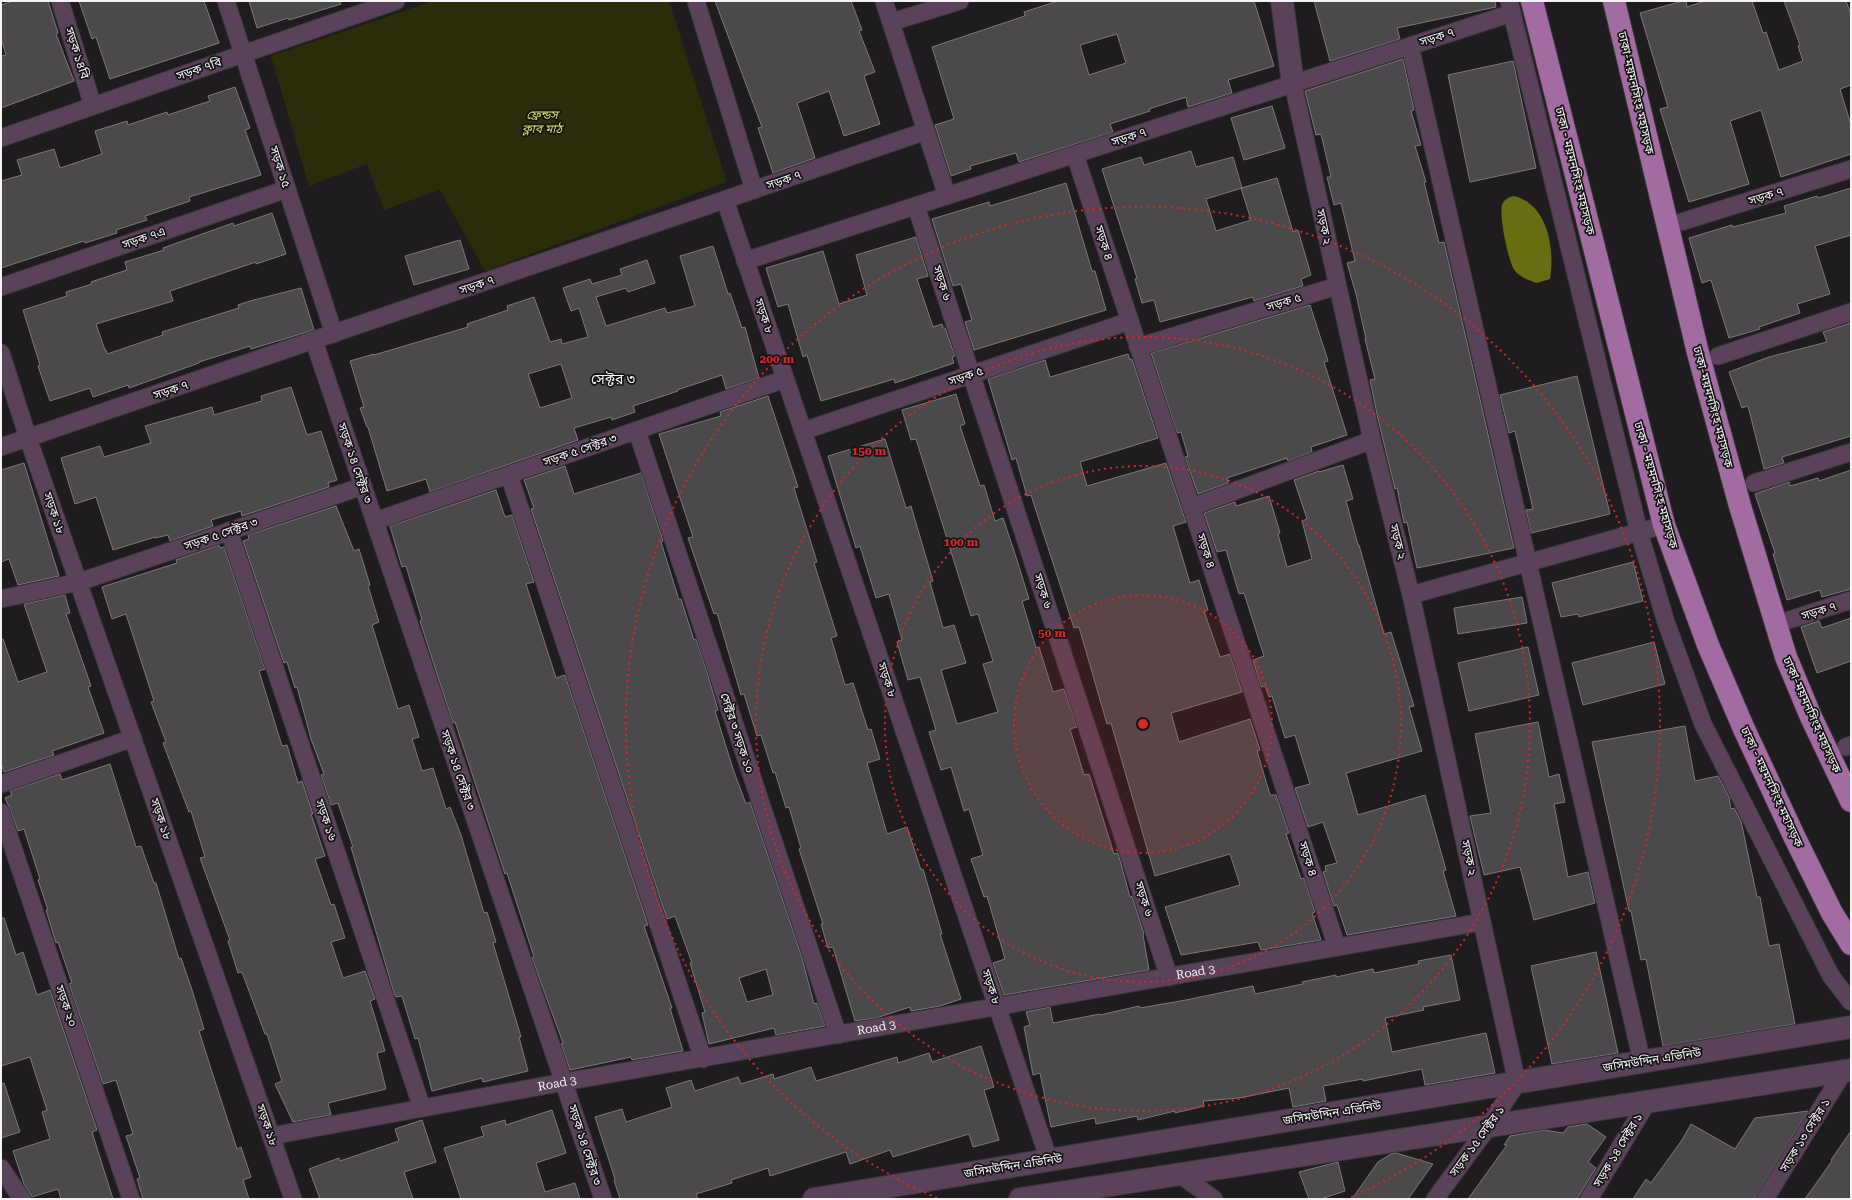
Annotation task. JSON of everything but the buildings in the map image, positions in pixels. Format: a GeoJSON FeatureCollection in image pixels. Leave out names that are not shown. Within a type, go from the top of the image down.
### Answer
{"type":"FeatureCollection","features":[{"type":"Feature","properties":{"kind":"highway","name":"ঢাকা - ময়মনসিংহ মহাসড়ক"},"geometry":{"type":"LineString","coordinates":[[1532,1],[1664,525],[1708,645],[1744,729],[1826,899],[1851,944]]}},
{"type":"Feature","properties":{"kind":"highway","name":"ঢাকা-ময়মনসিংহ মহাসড়ক"},"geometry":{"type":"LineString","coordinates":[[1614,1],[1698,352],[1740,506],[1786,657],[1811,717],[1851,801]]}},
{"type":"Feature","properties":{"kind":"street","name":"সড়ক ১৪বি"},"geometry":{"type":"LineString","coordinates":[[60,1],[94,106]]}},
{"type":"Feature","properties":{"kind":"street","name":"সড়ক ১৫"},"geometry":{"type":"LineString","coordinates":[[226,1],[334,334]]}},
{"type":"Feature","properties":{"kind":"street","name":"সড়ক ৭বি"},"geometry":{"type":"LineString","coordinates":[[1,138],[396,1]]}},
{"type":"Feature","properties":{"kind":"street"},"geometry":{"type":"LineString","coordinates":[[696,1],[754,190]]}},
{"type":"Feature","properties":{"kind":"street"},"geometry":{"type":"LineString","coordinates":[[884,1],[947,196]]}},
{"type":"Feature","properties":{"kind":"street"},"geometry":{"type":"LineString","coordinates":[[890,18],[895,20],[960,1]]}},
{"type":"Feature","properties":{"kind":"street","name":"সড়ক ২"},"geometry":{"type":"LineString","coordinates":[[1282,1],[1293,84],[1372,440],[1411,595],[1517,1083]]}},
{"type":"Feature","properties":{"kind":"street"},"geometry":{"type":"LineString","coordinates":[[1511,7],[1639,532],[1666,622],[1703,724],[1831,976],[1851,1002]]}},
{"type":"Feature","properties":{"kind":"street","name":"সড়ক ৭"},"geometry":{"type":"LineString","coordinates":[[745,262],[1410,46],[1511,7]]}},
{"type":"Feature","properties":{"kind":"street"},"geometry":{"type":"LineString","coordinates":[[1410,46],[1642,1062]]}},
{"type":"Feature","properties":{"kind":"street","name":"সড়ক ৭"},"geometry":{"type":"LineString","coordinates":[[1,447],[926,131]]}},
{"type":"Feature","properties":{"kind":"street","name":"সড়ক ৪"},"geometry":{"type":"LineString","coordinates":[[1075,155],[1337,947]]}},
{"type":"Feature","properties":{"kind":"street","name":"সড়ক ৭"},"geometry":{"type":"LineString","coordinates":[[1681,222],[1851,169]]}},
{"type":"Feature","properties":{"kind":"street","name":"সড়ক ৭এ"},"geometry":{"type":"LineString","coordinates":[[1,287],[287,189]]}},
{"type":"Feature","properties":{"kind":"street","name":"সড়ক ৮"},"geometry":{"type":"LineString","coordinates":[[725,200],[1050,1160]]}},
{"type":"Feature","properties":{"kind":"street","name":"সড়ক ৬"},"geometry":{"type":"LineString","coordinates":[[916,206],[1169,977]]}},
{"type":"Feature","properties":{"kind":"street","name":"সড়ক ৫"},"geometry":{"type":"LineString","coordinates":[[1138,347],[1337,286]]}},
{"type":"Feature","properties":{"kind":"street"},"geometry":{"type":"LineString","coordinates":[[1718,356],[1851,312]]}},
{"type":"Feature","properties":{"kind":"street","name":"সড়ক ৫"},"geometry":{"type":"LineString","coordinates":[[803,431],[1130,321]]}},
{"type":"Feature","properties":{"kind":"street","name":"সড়ক ১৪ সেক্টর ৩"},"geometry":{"type":"LineString","coordinates":[[314,341],[603,1199]]}},
{"type":"Feature","properties":{"kind":"street"},"geometry":{"type":"LineString","coordinates":[[1,353],[28,438]]}},
{"type":"Feature","properties":{"kind":"street","name":"সড়ক ৫ সেক্টর ৩"},"geometry":{"type":"LineString","coordinates":[[375,521],[785,379]]}},
{"type":"Feature","properties":{"kind":"street","name":"সেক্টর ৩ সড়ক ১০"},"geometry":{"type":"LineString","coordinates":[[637,431],[838,1035]]}},
{"type":"Feature","properties":{"kind":"street","name":"সড়ক ১৮"},"geometry":{"type":"LineString","coordinates":[[28,438],[293,1199]]}},
{"type":"Feature","properties":{"kind":"street"},"geometry":{"type":"LineString","coordinates":[[1192,507],[1372,440]]}},
{"type":"Feature","properties":{"kind":"street"},"geometry":{"type":"LineString","coordinates":[[1754,483],[1851,452]]}},
{"type":"Feature","properties":{"kind":"street"},"geometry":{"type":"LineString","coordinates":[[508,475],[703,1059]]}},
{"type":"Feature","properties":{"kind":"street","name":"সড়ক ৫ সেক্টর ৩"},"geometry":{"type":"LineString","coordinates":[[1,599],[78,582],[363,486]]}},
{"type":"Feature","properties":{"kind":"street"},"geometry":{"type":"LineString","coordinates":[[1411,595],[1664,525]]}},
{"type":"Feature","properties":{"kind":"street","name":"সড়ক ১৬"},"geometry":{"type":"LineString","coordinates":[[229,532],[422,1108]]}},
{"type":"Feature","properties":{"kind":"street","name":"সড়ক ৭"},"geometry":{"type":"LineString","coordinates":[[1786,622],[1851,600]]}},
{"type":"Feature","properties":{"kind":"street"},"geometry":{"type":"LineString","coordinates":[[1,784],[133,738]]}},
{"type":"Feature","properties":{"kind":"street","name":"সড়ক ২০"},"geometry":{"type":"LineString","coordinates":[[1,812],[131,1199]]}},
{"type":"Feature","properties":{"kind":"street","name":"Road 3"},"geometry":{"type":"LineString","coordinates":[[271,1136],[564,1082],[703,1059],[1482,922]]}},
{"type":"Feature","properties":{"kind":"street","name":"জসিমউদ্দিন এভিনিউ"},"geometry":{"type":"LineString","coordinates":[[814,1199],[1851,1027]]}},
{"type":"Feature","properties":{"kind":"street"},"geometry":{"type":"LineString","coordinates":[[1020,1199],[1848,1070]]}},
{"type":"Feature","properties":{"kind":"street","name":"সড়ক ১৩ সেক্টর ১"},"geometry":{"type":"LineString","coordinates":[[1765,1199],[1848,1070]]}},
{"type":"Feature","properties":{"kind":"street","name":"সড়ক ১৫ সেক্টর ১"},"geometry":{"type":"LineString","coordinates":[[1435,1199],[1489,1126],[1517,1083]]}},
{"type":"Feature","properties":{"kind":"street","name":"সড়ক ১৪ সেক্টর ১"},"geometry":{"type":"LineString","coordinates":[[1588,1199],[1648,1102]]}},
{"type":"Feature","properties":{"kind":"street"},"geometry":{"type":"LineString","coordinates":[[1,1168],[22,1199]]}},
{"type":"Feature","properties":{"kind":"street"},"geometry":{"type":"LineString","coordinates":[[1179,1174],[1214,1199]]}},
{"type":"Feature","properties":{"kind":"green space","name":"ফ্রেন্ডস ক্লাব মাঠ"},"geometry":{"type":"Polygon","coordinates":[[[433,1],[669,1],[727,182],[485,271],[440,190],[384,210],[367,164],[309,186],[271,56],[433,1]]]}},
{"type":"Feature","properties":{"kind":"shaded area"},"geometry":{"type":"Polygon","coordinates":[[[1514,196],[1526,201],[1535,208],[1542,218],[1550,242],[1550,279],[1537,283],[1534,282],[1520,275],[1512,266],[1505,239],[1501,211],[1504,201],[1514,196]]]}},
{"type":"Feature","properties":{"kind":"district","name":"সেক্টর ৩"},"geometry":{"type":"Point","coordinates":[613,379]}}]}
